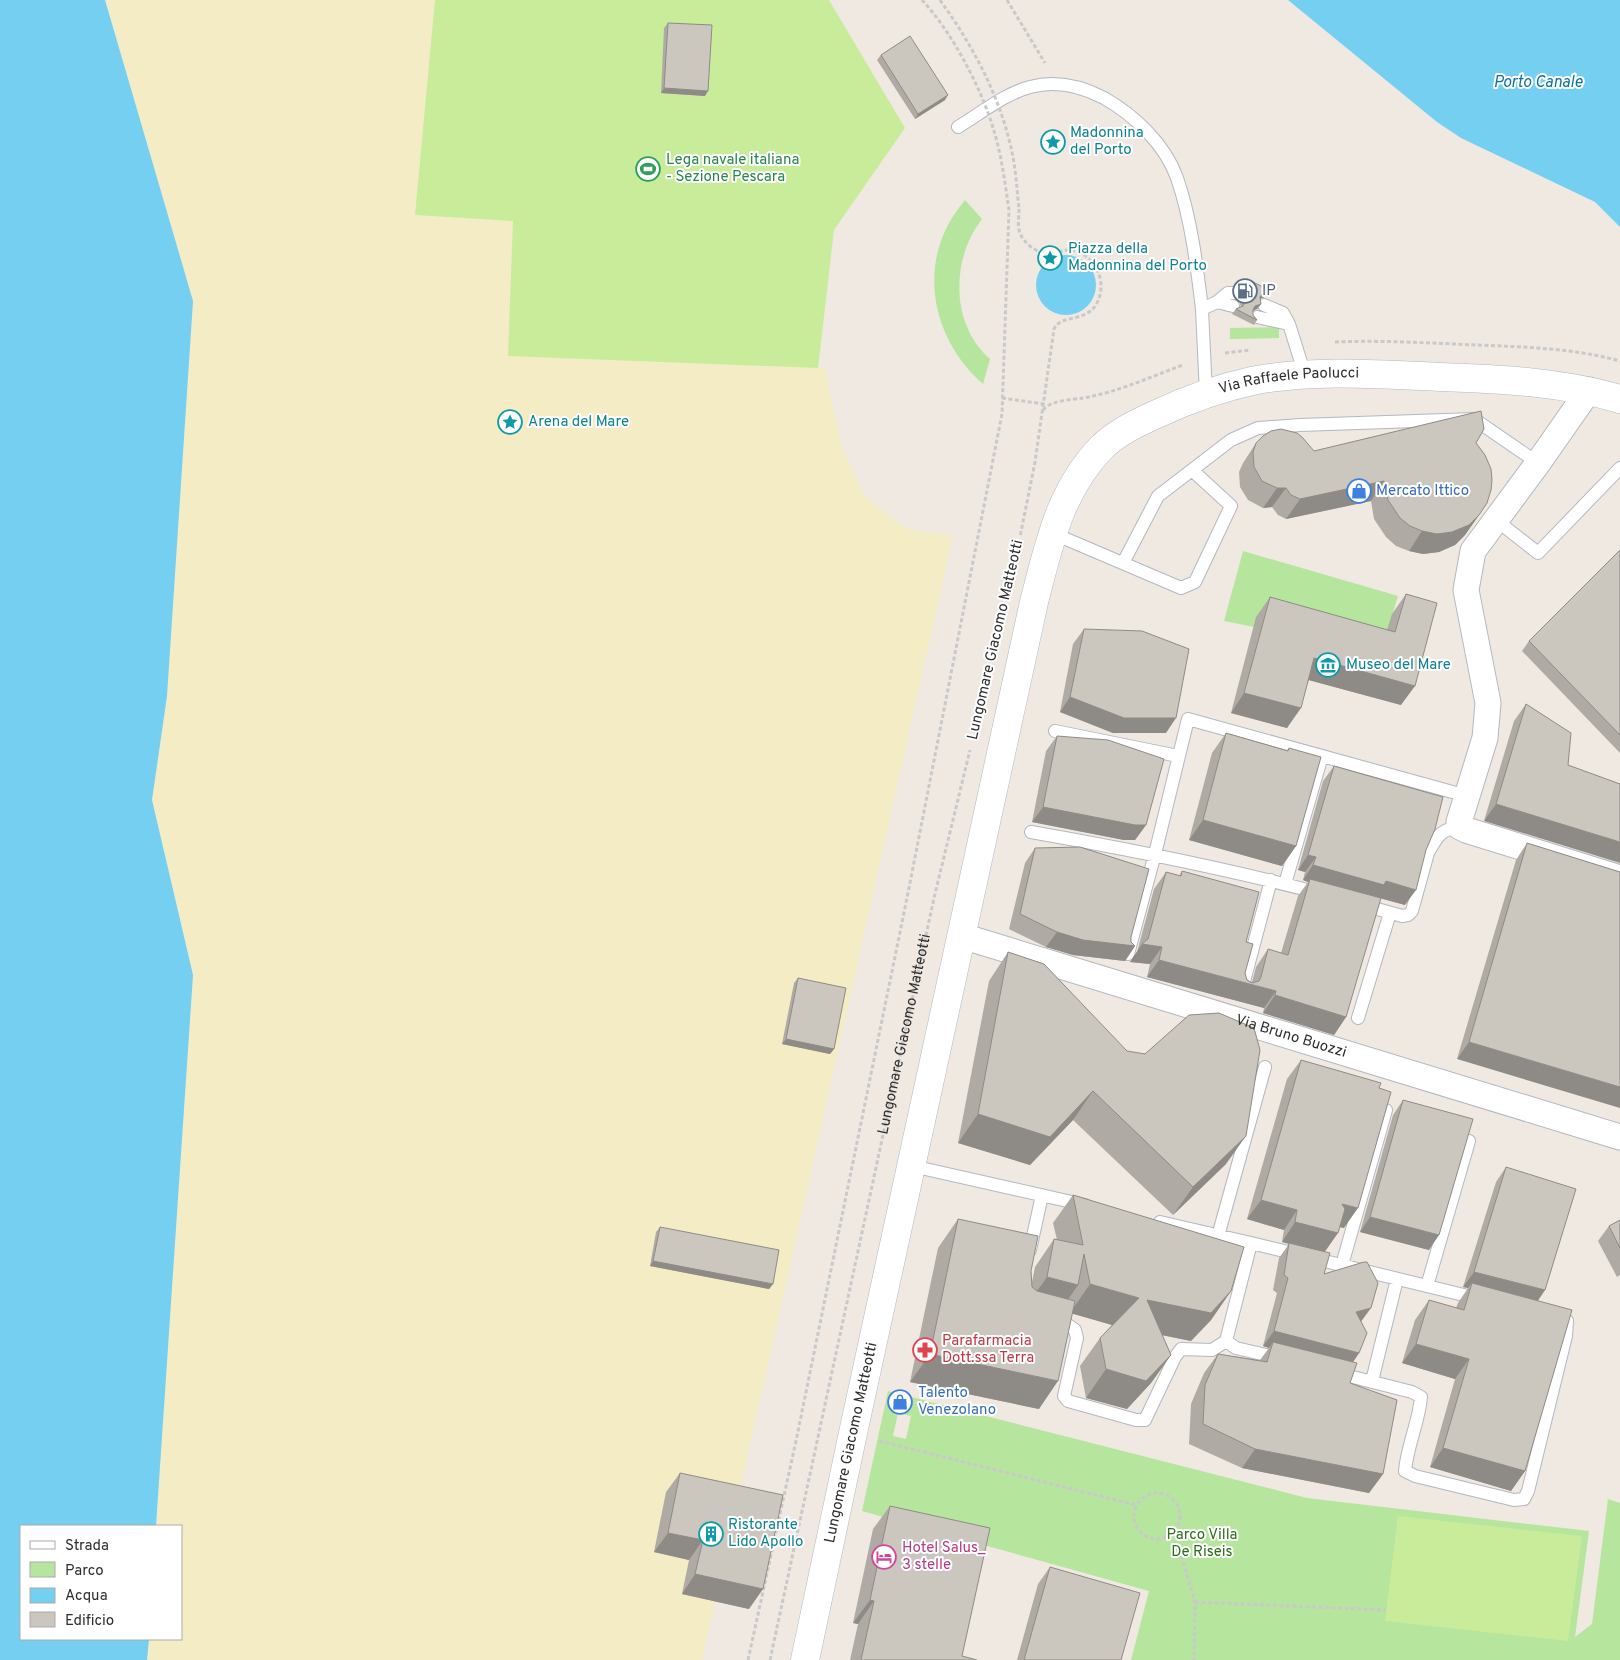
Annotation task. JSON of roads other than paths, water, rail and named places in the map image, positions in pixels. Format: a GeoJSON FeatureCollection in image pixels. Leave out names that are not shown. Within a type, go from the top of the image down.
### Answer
{"type":"FeatureCollection","features":[{"type":"Feature","properties":{"kind":"street","name":"Via Raffaele Paolucci"},"geometry":{"type":"LineString","coordinates":[[1052,533],[1061,509],[1077,477],[1108,442],[1130,427],[1154,415],[1206,394],[1253,381],[1305,374],[1471,378],[1589,390],[1620,399]]}},
{"type":"Feature","properties":{"kind":"street"},"geometry":{"type":"LineString","coordinates":[[1589,390],[1474,551],[1466,590],[1488,703],[1485,738],[1467,796],[1460,827],[1620,878]]}},
{"type":"Feature","properties":{"kind":"street","name":"Lungomare Giacomo Matteotti"},"geometry":{"type":"LineString","coordinates":[[805,1660],[1034,602],[1052,533]]}},
{"type":"Feature","properties":{"kind":"street","name":"Via Bruno Buozzi"},"geometry":{"type":"LineString","coordinates":[[962,936],[1620,1137]]}},
{"type":"Feature","properties":{"kind":"lane"},"geometry":{"type":"LineString","coordinates":[[958,127],[1017,91],[1054,83],[1079,87],[1113,103],[1144,128],[1163,152],[1177,177],[1197,262],[1202,309],[1206,394]]}},
{"type":"Feature","properties":{"kind":"lane"},"geometry":{"type":"LineString","coordinates":[[1202,309],[1218,302],[1228,293],[1240,292]]}},
{"type":"Feature","properties":{"kind":"lane"},"geometry":{"type":"LineString","coordinates":[[1218,302],[1233,306]]}},
{"type":"Feature","properties":{"kind":"lane"},"geometry":{"type":"LineString","coordinates":[[1264,305],[1283,313],[1289,324],[1305,374]]}},
{"type":"Feature","properties":{"kind":"lane"},"geometry":{"type":"LineString","coordinates":[[1257,317],[1289,324]]}},
{"type":"Feature","properties":{"kind":"lane"},"geometry":{"type":"LineString","coordinates":[[1123,563],[1158,496],[1231,440],[1258,428],[1474,419],[1538,463]]}},
{"type":"Feature","properties":{"kind":"lane"},"geometry":{"type":"LineString","coordinates":[[1496,520],[1538,553],[1620,468]]}},
{"type":"Feature","properties":{"kind":"lane"},"geometry":{"type":"LineString","coordinates":[[1052,533],[1182,588],[1194,582],[1231,506],[1192,470]]}},
{"type":"Feature","properties":{"kind":"lane"},"geometry":{"type":"LineString","coordinates":[[1128,954],[1188,719],[1467,796]]}},
{"type":"Feature","properties":{"kind":"lane"},"geometry":{"type":"LineString","coordinates":[[1054,731],[1178,756]]}},
{"type":"Feature","properties":{"kind":"lane"},"geometry":{"type":"LineString","coordinates":[[1285,884],[1322,756]]}},
{"type":"Feature","properties":{"kind":"lane"},"geometry":{"type":"LineString","coordinates":[[1352,902],[1402,916],[1408,915],[1412,910],[1432,845],[1443,831],[1460,827]]}},
{"type":"Feature","properties":{"kind":"lane"},"geometry":{"type":"LineString","coordinates":[[1031,832],[1155,854],[1271,880],[1333,897]]}},
{"type":"Feature","properties":{"kind":"lane","name":"Via Bruno Buozzi"},"geometry":{"type":"LineString","coordinates":[[1241,992],[1271,880]]}},
{"type":"Feature","properties":{"kind":"lane"},"geometry":{"type":"LineString","coordinates":[[1358,1018],[1390,912]]}},
{"type":"Feature","properties":{"kind":"lane"},"geometry":{"type":"LineString","coordinates":[[1218,1236],[1265,1067]]}},
{"type":"Feature","properties":{"kind":"lane"},"geometry":{"type":"LineString","coordinates":[[1342,1265],[1386,1110]]}},
{"type":"Feature","properties":{"kind":"lane"},"geometry":{"type":"LineString","coordinates":[[1426,1286],[1469,1141]]}},
{"type":"Feature","properties":{"kind":"lane"},"geometry":{"type":"LineString","coordinates":[[912,1166],[1097,1208]]}},
{"type":"Feature","properties":{"kind":"lane"},"geometry":{"type":"LineString","coordinates":[[1027,1262],[1042,1195]]}},
{"type":"Feature","properties":{"kind":"lane"},"geometry":{"type":"LineString","coordinates":[[1144,1218],[1491,1302]]}},
{"type":"Feature","properties":{"kind":"lane"},"geometry":{"type":"LineString","coordinates":[[1044,1319],[1068,1326],[1075,1330],[1078,1338],[1064,1396],[1068,1401],[1136,1420],[1145,1420],[1175,1357],[1181,1349],[1212,1350],[1226,1341],[1251,1243]]}},
{"type":"Feature","properties":{"kind":"lane"},"geometry":{"type":"LineString","coordinates":[[1372,1382],[1397,1279]]}},
{"type":"Feature","properties":{"kind":"lane"},"geometry":{"type":"LineString","coordinates":[[1323,1369],[1412,1392],[1420,1397],[1420,1408],[1405,1471],[1415,1476],[1505,1498],[1514,1500],[1524,1499],[1528,1491],[1566,1336],[1567,1321],[1546,1315]]}},
{"type":"Feature","properties":{"kind":"lane"},"geometry":{"type":"LineString","coordinates":[[1226,1341],[1236,1348],[1294,1362]]}},
{"type":"Feature","properties":{"kind":"water"},"geometry":{"type":"Polygon","coordinates":[[[0,0],[105,0],[193,301],[167,696],[152,800],[193,975],[156,1525],[20,1525],[20,1640],[149,1640],[147,1660],[0,1660],[0,0]]]}},
{"type":"Feature","properties":{"kind":"water","name":"Porto Canale"},"geometry":{"type":"Polygon","coordinates":[[[1288,0],[1620,0],[1620,227],[1595,202],[1461,138],[1437,122],[1288,0]]]}},
{"type":"Feature","properties":{"kind":"water"},"geometry":{"type":"Polygon","coordinates":[[[1066,255],[1083,260],[1091,268],[1096,285],[1091,302],[1083,310],[1066,315],[1049,310],[1041,302],[1036,285],[1041,268],[1049,260],[1066,255]]]}},
{"type":"Feature","properties":{"kind":"place","name":"Madonnina del Porto"},"geometry":{"type":"Point","coordinates":[1053,142]}},
{"type":"Feature","properties":{"kind":"place","name":"Lega navale italiana - Sezione Pescara"},"geometry":{"type":"Point","coordinates":[648,169]}},
{"type":"Feature","properties":{"kind":"place","name":"Piazza della Madonnina del Porto"},"geometry":{"type":"Point","coordinates":[1050,258]}},
{"type":"Feature","properties":{"kind":"place","name":"IP"},"geometry":{"type":"Point","coordinates":[1245,291]}},
{"type":"Feature","properties":{"kind":"place","name":"Arena del Mare"},"geometry":{"type":"Point","coordinates":[510,422]}},
{"type":"Feature","properties":{"kind":"place","name":"Mercato Ittico"},"geometry":{"type":"Point","coordinates":[1359,491]}},
{"type":"Feature","properties":{"kind":"place","name":"Museo del Mare"},"geometry":{"type":"Point","coordinates":[1328,665]}},
{"type":"Feature","properties":{"kind":"place","name":"Parafarmacia Dott.ssa Terra"},"geometry":{"type":"Point","coordinates":[925,1350]}},
{"type":"Feature","properties":{"kind":"place","name":"Talento Venezolano"},"geometry":{"type":"Point","coordinates":[900,1402]}},
{"type":"Feature","properties":{"kind":"place","name":"Ristorante Lido Apollo"},"geometry":{"type":"Point","coordinates":[711,1534]}},
{"type":"Feature","properties":{"kind":"place","name":"Hotel Salus_ 3 stelle"},"geometry":{"type":"Point","coordinates":[884,1557]}},
{"type":"Feature","properties":{"kind":"park label","name":"Parco Villa De Riseis"},"geometry":{"type":"Point","coordinates":[1202,1544]}}]}
